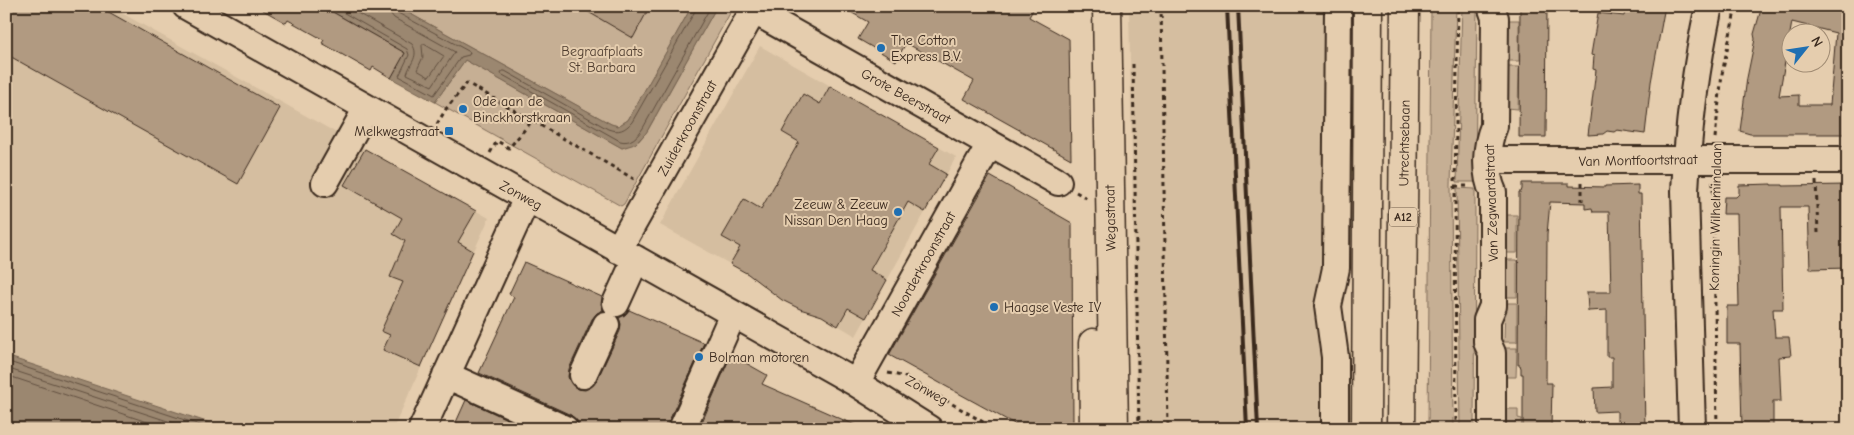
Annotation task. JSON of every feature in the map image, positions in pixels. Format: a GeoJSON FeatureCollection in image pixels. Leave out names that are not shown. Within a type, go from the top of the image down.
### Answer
{"type":"FeatureCollection","features":[{"type":"Feature","properties":{"kind":"main road","name":"Wegastraat"},"geometry":{"type":"LineString","coordinates":[[1090,6],[1094,429]]}},
{"type":"Feature","properties":{"kind":"main road","name":"Wegastraat"},"geometry":{"type":"LineString","coordinates":[[1107,6],[1114,429]]}},
{"type":"Feature","properties":{"kind":"main road"},"geometry":{"type":"LineString","coordinates":[[1366,429],[1368,6]]}},
{"type":"Feature","properties":{"kind":"main road","name":"Utrechtsebaan"},"geometry":{"type":"LineString","coordinates":[[1401,429],[1405,6]]}},
{"type":"Feature","properties":{"kind":"street","name":"Zonweg"},"geometry":{"type":"LineString","coordinates":[[186,6],[856,383],[929,429]]}},
{"type":"Feature","properties":{"kind":"street"},"geometry":{"type":"LineString","coordinates":[[1335,429],[1335,357],[1328,306],[1336,268],[1338,6]]}},
{"type":"Feature","properties":{"kind":"street","name":"Van Zegwaardstraat"},"geometry":{"type":"LineString","coordinates":[[1491,6],[1495,18],[1494,126],[1488,140],[1488,181],[1494,192],[1493,306],[1487,320],[1487,342],[1492,354],[1492,429]]}},
{"type":"Feature","properties":{"kind":"street","name":"Koningin Wilhelminalaan"},"geometry":{"type":"LineString","coordinates":[[1692,429],[1685,191],[1702,39],[1709,6]]}},
{"type":"Feature","properties":{"kind":"street","name":"Grote Beerstraat"},"geometry":{"type":"LineString","coordinates":[[755,8],[1058,182]]}},
{"type":"Feature","properties":{"kind":"street","name":"Zuiderkroonstraat"},"geometry":{"type":"LineString","coordinates":[[583,375],[611,314],[627,255],[652,190],[755,8]]}},
{"type":"Feature","properties":{"kind":"street"},"geometry":{"type":"LineString","coordinates":[[325,183],[367,108]]}},
{"type":"Feature","properties":{"kind":"street","name":"Noorderkroonstraat"},"geometry":{"type":"LineString","coordinates":[[856,383],[990,144]]}},
{"type":"Feature","properties":{"kind":"street","name":"Van Montfoortstraat"},"geometry":{"type":"LineString","coordinates":[[1488,160],[1848,160]]}},
{"type":"Feature","properties":{"kind":"street"},"geometry":{"type":"LineString","coordinates":[[422,429],[527,198]]}},
{"type":"Feature","properties":{"kind":"street"},"geometry":{"type":"LineString","coordinates":[[682,429],[734,314]]}},
{"type":"Feature","properties":{"kind":"street"},"geometry":{"type":"LineString","coordinates":[[446,375],[565,429]]}},
{"type":"Feature","properties":{"kind":"path"},"geometry":{"type":"LineString","coordinates":[[1161,6],[1168,429]]}},
{"type":"Feature","properties":{"kind":"path"},"geometry":{"type":"LineString","coordinates":[[1456,429],[1455,186],[1458,6]]}},
{"type":"Feature","properties":{"kind":"path","name":"Koningin Wilhelminalaan"},"geometry":{"type":"LineString","coordinates":[[1717,429],[1713,160],[1722,74],[1736,6]]}},
{"type":"Feature","properties":{"kind":"path"},"geometry":{"type":"LineString","coordinates":[[1133,54],[1139,429]]}},
{"type":"Feature","properties":{"kind":"path"},"geometry":{"type":"LineString","coordinates":[[446,109],[467,83],[652,190]]}},
{"type":"Feature","properties":{"kind":"path"},"geometry":{"type":"LineString","coordinates":[[512,144],[532,121]]}},
{"type":"Feature","properties":{"kind":"path"},"geometry":{"type":"LineString","coordinates":[[1816,161],[1818,233]]}},
{"type":"Feature","properties":{"kind":"path","name":"Zonweg"},"geometry":{"type":"LineString","coordinates":[[856,383],[878,374],[889,373],[899,375],[995,429]]}},
{"type":"Feature","properties":{"kind":"shaded area"},"geometry":{"type":"Polygon","coordinates":[[[6,6],[109,6],[489,218],[393,429],[193,429],[6,371],[6,6]]]}},
{"type":"Feature","properties":{"kind":"shaded area"},"geometry":{"type":"Polygon","coordinates":[[[1129,6],[1343,6],[1340,429],[1137,429],[1129,6]]]}},
{"type":"Feature","properties":{"kind":"shaded area"},"geometry":{"type":"Polygon","coordinates":[[[760,46],[956,157],[856,336],[822,316],[800,309],[782,300],[748,274],[660,225],[760,46]]]}},
{"type":"Feature","properties":{"kind":"green space","name":"Begraafplaats St. Barbara"},"geometry":{"type":"Polygon","coordinates":[[[396,6],[692,6],[628,120],[618,126],[611,124],[396,6]]]}},
{"type":"Feature","properties":{"kind":"green space"},"geometry":{"type":"Polygon","coordinates":[[[717,6],[734,6],[624,204],[621,206],[435,102],[465,60],[622,148],[639,141],[648,130],[717,6]]]}},
{"type":"Feature","properties":{"kind":"green space"},"geometry":{"type":"Polygon","coordinates":[[[1431,6],[1456,6],[1451,185],[1453,429],[1428,429],[1431,6]]]}},
{"type":"Feature","properties":{"kind":"green space"},"geometry":{"type":"Polygon","coordinates":[[[1462,6],[1477,6],[1475,182],[1457,182],[1462,6]]]}},
{"type":"Feature","properties":{"kind":"green space"},"geometry":{"type":"Polygon","coordinates":[[[1506,20],[1519,20],[1519,61],[1506,61],[1506,20]]]}},
{"type":"Feature","properties":{"kind":"green space"},"geometry":{"type":"Polygon","coordinates":[[[1507,67],[1519,67],[1518,109],[1507,108],[1507,67]]]}},
{"type":"Feature","properties":{"kind":"green space"},"geometry":{"type":"Polygon","coordinates":[[[1457,188],[1475,189],[1474,429],[1460,429],[1457,188]]]}},
{"type":"Feature","properties":{"kind":"green space"},"geometry":{"type":"Polygon","coordinates":[[[1505,215],[1517,215],[1517,253],[1505,253],[1505,215]]]}},
{"type":"Feature","properties":{"kind":"green space"},"geometry":{"type":"Polygon","coordinates":[[[1505,260],[1517,260],[1517,297],[1505,297],[1505,260]]]}},
{"type":"Feature","properties":{"kind":"green space"},"geometry":{"type":"Polygon","coordinates":[[[1505,303],[1517,303],[1517,342],[1504,342],[1505,303]]]}},
{"type":"Feature","properties":{"kind":"green space"},"geometry":{"type":"Polygon","coordinates":[[[1504,348],[1517,348],[1516,377],[1504,377],[1504,348]]]}},
{"type":"Feature","properties":{"kind":"green space"},"geometry":{"type":"Polygon","coordinates":[[[1504,409],[1518,409],[1518,418],[1522,419],[1521,429],[1504,429],[1504,409]]]}},
{"type":"Feature","properties":{"kind":"water"},"geometry":{"type":"Polygon","coordinates":[[[322,6],[396,6],[611,124],[618,126],[628,120],[692,6],[717,6],[646,133],[635,144],[622,148],[465,60],[435,102],[391,78],[405,53],[322,6]]]}},
{"type":"Feature","properties":{"kind":"water"},"geometry":{"type":"Polygon","coordinates":[[[6,356],[228,429],[6,429],[6,356]]]}},
{"type":"Feature","properties":{"kind":"building"},"geometry":{"type":"Polygon","coordinates":[[[6,6],[98,6],[280,108],[238,184],[6,54],[6,6]]]}},
{"type":"Feature","properties":{"kind":"building"},"geometry":{"type":"Polygon","coordinates":[[[256,6],[322,6],[405,53],[391,78],[373,67],[371,71],[322,43],[324,40],[288,20],[286,23],[256,6]]]}},
{"type":"Feature","properties":{"kind":"building"},"geometry":{"type":"Polygon","coordinates":[[[578,6],[650,6],[633,38],[578,6]]]}},
{"type":"Feature","properties":{"kind":"building"},"geometry":{"type":"Polygon","coordinates":[[[840,6],[1035,6],[1029,17],[1069,39],[1071,159],[964,99],[974,81],[906,43],[896,61],[858,39],[868,22],[840,6]]]}},
{"type":"Feature","properties":{"kind":"building"},"geometry":{"type":"Polygon","coordinates":[[[1520,6],[1547,6],[1546,137],[1519,137],[1520,6]]]}},
{"type":"Feature","properties":{"kind":"building"},"geometry":{"type":"Polygon","coordinates":[[[1626,6],[1665,6],[1651,82],[1645,134],[1617,130],[1614,132],[1607,131],[1603,134],[1588,135],[1596,70],[1593,69],[1594,56],[1591,55],[1598,13],[1624,16],[1626,6]]]}},
{"type":"Feature","properties":{"kind":"building"},"geometry":{"type":"Polygon","coordinates":[[[1762,6],[1848,6],[1848,134],[1750,134],[1740,131],[1747,78],[1755,39],[1754,34],[1762,6]]]}},
{"type":"Feature","properties":{"kind":"building"},"geometry":{"type":"Polygon","coordinates":[[[830,86],[939,147],[929,164],[946,174],[925,212],[908,202],[870,270],[887,280],[866,318],[848,308],[838,326],[822,316],[800,309],[782,300],[748,274],[730,264],[740,247],[722,237],[744,199],[761,209],[799,142],[782,132],[803,94],[820,104],[830,86]]]}},
{"type":"Feature","properties":{"kind":"building"},"geometry":{"type":"Polygon","coordinates":[[[365,149],[476,211],[458,242],[473,251],[421,367],[383,350],[390,335],[381,331],[403,282],[390,277],[405,241],[393,234],[402,218],[344,185],[365,149]]]}},
{"type":"Feature","properties":{"kind":"building","name":"Haagse Veste IV"},"geometry":{"type":"Polygon","coordinates":[[[990,176],[1072,223],[1073,429],[1020,429],[1018,426],[889,355],[990,176]]]}},
{"type":"Feature","properties":{"kind":"building"},"geometry":{"type":"Polygon","coordinates":[[[1522,183],[1569,183],[1569,186],[1605,187],[1638,185],[1638,194],[1641,194],[1645,429],[1617,429],[1617,411],[1595,412],[1594,388],[1612,387],[1612,357],[1607,357],[1607,310],[1588,311],[1587,292],[1611,292],[1609,212],[1593,212],[1592,208],[1585,209],[1585,203],[1550,202],[1547,234],[1546,383],[1552,383],[1551,429],[1523,429],[1523,374],[1521,374],[1520,365],[1518,365],[1519,192],[1522,189],[1522,183]]]}},
{"type":"Feature","properties":{"kind":"building"},"geometry":{"type":"Polygon","coordinates":[[[1771,184],[1783,186],[1848,185],[1848,268],[1810,269],[1808,207],[1781,207],[1783,309],[1773,309],[1775,337],[1789,337],[1791,356],[1779,357],[1781,401],[1773,401],[1773,429],[1742,429],[1740,344],[1727,344],[1727,306],[1739,306],[1737,214],[1723,214],[1724,197],[1736,197],[1739,194],[1739,185],[1771,184]]]}},
{"type":"Feature","properties":{"kind":"building"},"geometry":{"type":"Polygon","coordinates":[[[524,262],[602,297],[601,304],[603,310],[592,319],[569,369],[568,377],[577,389],[585,390],[596,382],[620,331],[621,324],[619,318],[629,310],[704,343],[667,429],[580,429],[577,421],[571,415],[479,373],[514,297],[509,294],[524,262]]]}},
{"type":"Feature","properties":{"kind":"building"},"geometry":{"type":"Polygon","coordinates":[[[730,357],[737,358],[767,375],[762,384],[864,429],[699,429],[730,357]]]}},
{"type":"Feature","properties":{"kind":"building"},"geometry":{"type":"Polygon","coordinates":[[[466,400],[528,429],[453,429],[466,400]]]}},
{"type":"Feature","properties":{"kind":"railway"},"geometry":{"type":"LineString","coordinates":[[1227,6],[1247,429]]}},
{"type":"Feature","properties":{"kind":"railway"},"geometry":{"type":"LineString","coordinates":[[1238,6],[1258,429]]}},
{"type":"Feature","properties":{"kind":"place","name":"The Cotton Express B.V."},"geometry":{"type":"Point","coordinates":[881,48]}},
{"type":"Feature","properties":{"kind":"place","name":"Ode aan de Binckhorstkraan"},"geometry":{"type":"Point","coordinates":[463,109]}},
{"type":"Feature","properties":{"kind":"place","name":"Melkwegstraat"},"geometry":{"type":"Point","coordinates":[449,131]}},
{"type":"Feature","properties":{"kind":"place","name":"Zeeuw & Zeeuw Nissan Den Haag"},"geometry":{"type":"Point","coordinates":[898,212]}},
{"type":"Feature","properties":{"kind":"place","name":"Haagse Veste IV"},"geometry":{"type":"Point","coordinates":[994,307]}},
{"type":"Feature","properties":{"kind":"place","name":"Bolman motoren"},"geometry":{"type":"Point","coordinates":[699,357]}}]}
